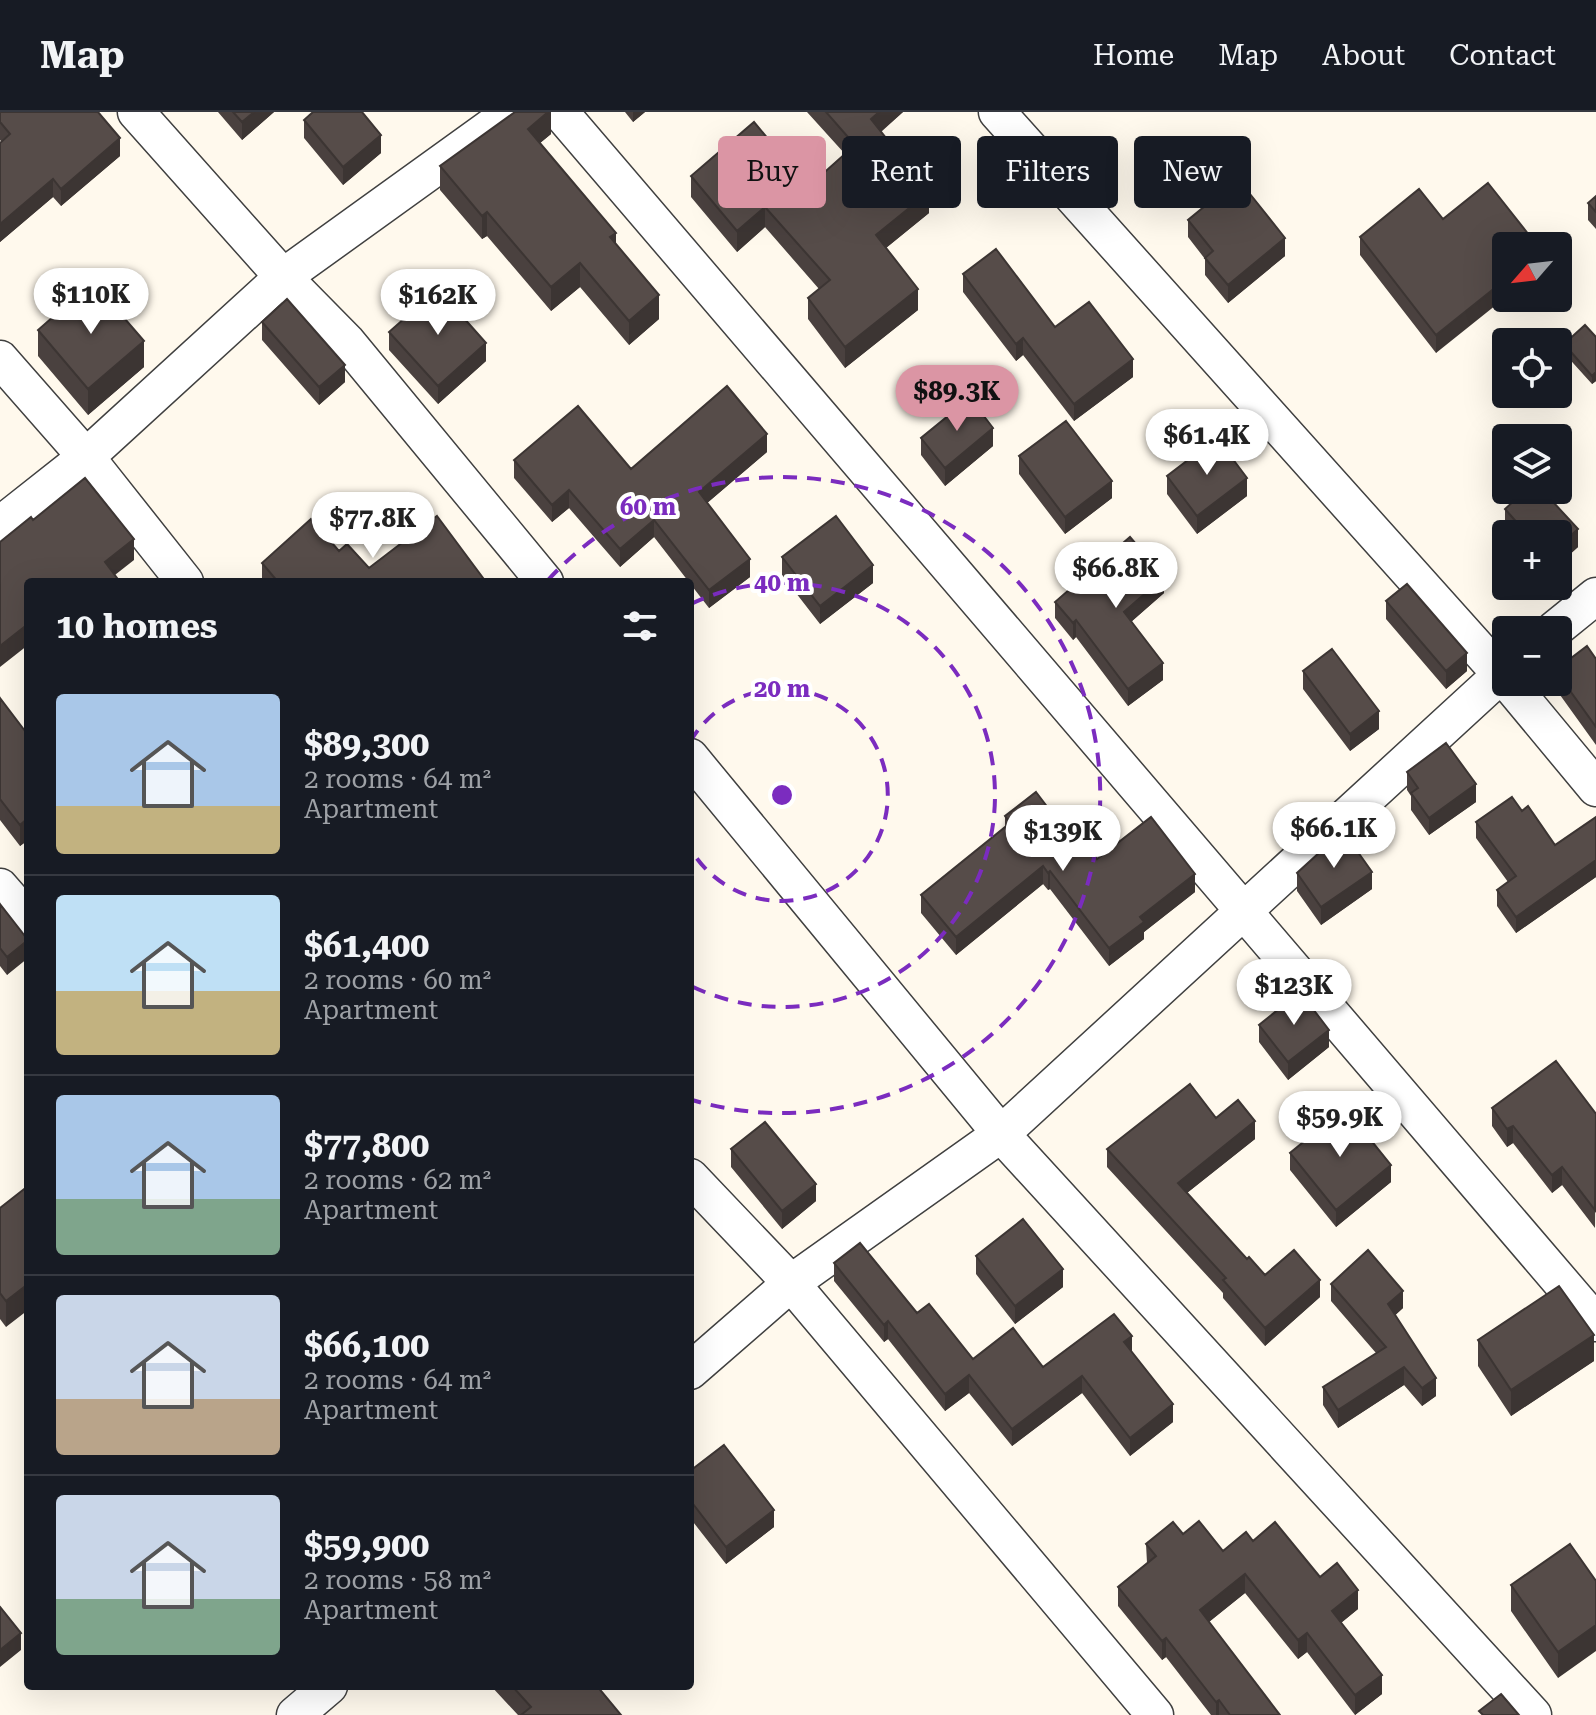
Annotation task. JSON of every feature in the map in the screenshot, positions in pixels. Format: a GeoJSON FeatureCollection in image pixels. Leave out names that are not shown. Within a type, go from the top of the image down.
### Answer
{"type":"FeatureCollection","features":[{"type":"Feature","properties":{"kind":"street"},"geometry":{"type":"LineString","coordinates":[[136,112],[283,277],[347,342],[542,578]]}},
{"type":"Feature","properties":{"kind":"street"},"geometry":{"type":"LineString","coordinates":[[0,525],[86,457],[283,277],[512,112]]}},
{"type":"Feature","properties":{"kind":"street"},"geometry":{"type":"LineString","coordinates":[[560,112],[1596,1323]]}},
{"type":"Feature","properties":{"kind":"street"},"geometry":{"type":"LineString","coordinates":[[997,112],[1492,662]]}},
{"type":"Feature","properties":{"kind":"street"},"geometry":{"type":"LineString","coordinates":[[0,359],[86,457],[182,578]]}},
{"type":"Feature","properties":{"kind":"street"},"geometry":{"type":"LineString","coordinates":[[1571,616],[1596,596]]}},
{"type":"Feature","properties":{"kind":"street"},"geometry":{"type":"LineString","coordinates":[[694,1368],[791,1283],[1001,1134],[1492,688]]}},
{"type":"Feature","properties":{"kind":"street"},"geometry":{"type":"LineString","coordinates":[[1521,696],[1596,788]]}},
{"type":"Feature","properties":{"kind":"street"},"geometry":{"type":"LineString","coordinates":[[694,762],[1001,1134],[1533,1715]]}},
{"type":"Feature","properties":{"kind":"street"},"geometry":{"type":"LineString","coordinates":[[0,887],[24,914]]}},
{"type":"Feature","properties":{"kind":"street"},"geometry":{"type":"LineString","coordinates":[[694,1181],[791,1283],[1155,1715]]}},
{"type":"Feature","properties":{"kind":"street"},"geometry":{"type":"LineString","coordinates":[[295,1715],[324,1690]]}},
{"type":"Feature","properties":{"kind":"building"},"geometry":{"type":"Polygon","coordinates":[[[0,112],[98,112],[120,138],[61,189],[53,179],[0,224],[0,143],[10,134],[0,122],[0,112]]]}},
{"type":"Feature","properties":{"kind":"building"},"geometry":{"type":"Polygon","coordinates":[[[233,112],[254,112],[242,122],[233,112]]]}},
{"type":"Feature","properties":{"kind":"building"},"geometry":{"type":"Polygon","coordinates":[[[313,112],[362,112],[381,135],[343,167],[304,120],[313,112]]]}},
{"type":"Feature","properties":{"kind":"building"},"geometry":{"type":"Polygon","coordinates":[[[515,112],[548,112],[528,129],[616,233],[610,237],[659,295],[629,321],[580,263],[551,287],[487,212],[482,216],[440,166],[515,112]]]}},
{"type":"Feature","properties":{"kind":"building"},"geometry":{"type":"Polygon","coordinates":[[[826,112],[879,112],[871,119],[885,136],[847,136],[826,112]]]}},
{"type":"Feature","properties":{"kind":"building"},"geometry":{"type":"Polygon","coordinates":[[[754,122],[766,136],[738,136],[754,122]]]}},
{"type":"Feature","properties":{"kind":"building"},"geometry":{"type":"Polygon","coordinates":[[[718,153],[718,208],[764,208],[737,231],[691,176],[718,153]]]}},
{"type":"Feature","properties":{"kind":"building"},"geometry":{"type":"Polygon","coordinates":[[[842,157],[842,208],[909,208],[876,235],[918,289],[845,347],[808,298],[830,280],[766,208],[826,208],[826,171],[842,157]]]}},
{"type":"Feature","properties":{"kind":"building"},"geometry":{"type":"Polygon","coordinates":[[[1488,183],[1527,232],[1492,232],[1492,290],[1436,335],[1360,237],[1419,189],[1443,219],[1488,183]]]}},
{"type":"Feature","properties":{"kind":"building"},"geometry":{"type":"Polygon","coordinates":[[[1251,195],[1285,238],[1228,285],[1205,258],[1213,251],[1188,220],[1203,208],[1251,208],[1251,195]]]}},
{"type":"Feature","properties":{"kind":"building"},"geometry":{"type":"Polygon","coordinates":[[[1596,196],[1596,212],[1588,203],[1596,196]]]}},
{"type":"Feature","properties":{"kind":"building"},"geometry":{"type":"Polygon","coordinates":[[[996,249],[1055,327],[1089,302],[1133,359],[1074,404],[1023,338],[1016,344],[963,274],[996,249]]]}},
{"type":"Feature","properties":{"kind":"building"},"geometry":{"type":"Polygon","coordinates":[[[93,282],[144,341],[88,389],[38,330],[93,282]]]}},
{"type":"Feature","properties":{"kind":"building"},"geometry":{"type":"Polygon","coordinates":[[[438,289],[486,343],[438,386],[389,332],[438,289]]]}},
{"type":"Feature","properties":{"kind":"building"},"geometry":{"type":"Polygon","coordinates":[[[287,299],[345,365],[319,387],[262,322],[287,299]]]}},
{"type":"Feature","properties":{"kind":"building"},"geometry":{"type":"Polygon","coordinates":[[[1585,325],[1596,337],[1596,372],[1592,376],[1572,353],[1572,337],[1585,325]]]}},
{"type":"Feature","properties":{"kind":"building"},"geometry":{"type":"Polygon","coordinates":[[[727,386],[767,434],[699,492],[750,559],[709,590],[654,520],[620,549],[569,490],[552,505],[514,460],[578,406],[631,469],[727,386]]]}},
{"type":"Feature","properties":{"kind":"building"},"geometry":{"type":"Polygon","coordinates":[[[970,398],[993,428],[945,468],[921,438],[970,398]]]}},
{"type":"Feature","properties":{"kind":"building"},"geometry":{"type":"Polygon","coordinates":[[[1066,421],[1112,481],[1065,517],[1019,456],[1066,421]]]}},
{"type":"Feature","properties":{"kind":"building"},"geometry":{"type":"Polygon","coordinates":[[[1217,438],[1247,478],[1197,516],[1167,476],[1217,438]]]}},
{"type":"Feature","properties":{"kind":"building"},"geometry":{"type":"Polygon","coordinates":[[[85,478],[134,539],[105,562],[117,578],[24,578],[24,627],[0,646],[0,542],[31,517],[33,520],[85,478]]]}},
{"type":"Feature","properties":{"kind":"building"},"geometry":{"type":"Polygon","coordinates":[[[1511,504],[1555,504],[1570,520],[1515,520],[1505,509],[1511,504]]]}},
{"type":"Feature","properties":{"kind":"building"},"geometry":{"type":"Polygon","coordinates":[[[437,516],[483,578],[275,578],[262,563],[311,519],[339,551],[347,544],[369,568],[437,516]]]}},
{"type":"Feature","properties":{"kind":"building"},"geometry":{"type":"Polygon","coordinates":[[[836,516],[873,565],[820,606],[782,557],[836,516]]]}},
{"type":"Feature","properties":{"kind":"building"},"geometry":{"type":"Polygon","coordinates":[[[1130,537],[1164,577],[1124,612],[1163,663],[1128,689],[1076,620],[1073,623],[1055,602],[1130,537]]]}},
{"type":"Feature","properties":{"kind":"building"},"geometry":{"type":"Polygon","coordinates":[[[1407,584],[1467,653],[1446,671],[1386,601],[1407,584]]]}},
{"type":"Feature","properties":{"kind":"building"},"geometry":{"type":"Polygon","coordinates":[[[1587,646],[1596,659],[1596,727],[1572,694],[1572,657],[1587,646]]]}},
{"type":"Feature","properties":{"kind":"building"},"geometry":{"type":"Polygon","coordinates":[[[1332,649],[1379,711],[1350,734],[1303,671],[1332,649]]]}},
{"type":"Feature","properties":{"kind":"building"},"geometry":{"type":"Polygon","coordinates":[[[0,698],[24,730],[24,822],[20,825],[0,799],[0,698]]]}},
{"type":"Feature","properties":{"kind":"building"},"geometry":{"type":"Polygon","coordinates":[[[1446,743],[1476,784],[1429,818],[1411,793],[1418,788],[1407,772],[1446,743]]]}},
{"type":"Feature","properties":{"kind":"building"},"geometry":{"type":"Polygon","coordinates":[[[1036,792],[1083,854],[1090,850],[1097,859],[1151,817],[1195,874],[1140,917],[1144,922],[1109,948],[1043,866],[956,937],[921,895],[1010,823],[1005,816],[1036,792]]]}},
{"type":"Feature","properties":{"kind":"building"},"geometry":{"type":"Polygon","coordinates":[[[1512,797],[1522,811],[1528,806],[1555,845],[1596,817],[1596,860],[1516,917],[1497,890],[1516,876],[1476,822],[1512,797]]]}},
{"type":"Feature","properties":{"kind":"building"},"geometry":{"type":"Polygon","coordinates":[[[1343,831],[1372,872],[1321,907],[1297,873],[1343,831]]]}},
{"type":"Feature","properties":{"kind":"building"},"geometry":{"type":"Polygon","coordinates":[[[0,904],[24,935],[24,943],[7,957],[0,948],[0,904]]]}},
{"type":"Feature","properties":{"kind":"building"},"geometry":{"type":"Polygon","coordinates":[[[1300,992],[1329,1030],[1288,1062],[1259,1025],[1300,992]]]}},
{"type":"Feature","properties":{"kind":"building"},"geometry":{"type":"Polygon","coordinates":[[[1556,1061],[1596,1114],[1595,1210],[1562,1167],[1552,1175],[1513,1126],[1507,1129],[1492,1108],[1556,1061]]]}},
{"type":"Feature","properties":{"kind":"building"},"geometry":{"type":"Polygon","coordinates":[[[1190,1084],[1216,1118],[1238,1100],[1255,1121],[1178,1183],[1265,1275],[1294,1250],[1320,1280],[1265,1328],[1223,1280],[1226,1278],[1107,1149],[1190,1084]]]}},
{"type":"Feature","properties":{"kind":"building"},"geometry":{"type":"Polygon","coordinates":[[[1345,1108],[1391,1165],[1336,1210],[1290,1153],[1345,1108]]]}},
{"type":"Feature","properties":{"kind":"building"},"geometry":{"type":"Polygon","coordinates":[[[765,1122],[816,1184],[782,1211],[731,1149],[765,1122]]]}},
{"type":"Feature","properties":{"kind":"building"},"geometry":{"type":"Polygon","coordinates":[[[24,1189],[24,1287],[6,1301],[0,1293],[0,1208],[24,1189]]]}},
{"type":"Feature","properties":{"kind":"building"},"geometry":{"type":"Polygon","coordinates":[[[1023,1219],[1063,1269],[1015,1306],[976,1256],[1023,1219]]]}},
{"type":"Feature","properties":{"kind":"building"},"geometry":{"type":"Polygon","coordinates":[[[860,1243],[917,1313],[929,1304],[973,1359],[1013,1328],[1043,1367],[1114,1314],[1132,1336],[1124,1342],[1173,1404],[1130,1438],[1082,1376],[1012,1429],[969,1375],[945,1394],[888,1321],[884,1325],[834,1263],[860,1243]]]}},
{"type":"Feature","properties":{"kind":"building"},"geometry":{"type":"Polygon","coordinates":[[[1368,1250],[1403,1291],[1388,1304],[1436,1378],[1422,1388],[1404,1367],[1338,1410],[1323,1387],[1386,1347],[1331,1284],[1368,1250]]]}},
{"type":"Feature","properties":{"kind":"building"},"geometry":{"type":"Polygon","coordinates":[[[1559,1286],[1594,1335],[1511,1390],[1478,1340],[1559,1286]]]}},
{"type":"Feature","properties":{"kind":"building"},"geometry":{"type":"Polygon","coordinates":[[[724,1445],[774,1510],[726,1547],[694,1505],[694,1468],[724,1445]]]}},
{"type":"Feature","properties":{"kind":"building"},"geometry":{"type":"Polygon","coordinates":[[[1199,1521],[1223,1551],[1246,1532],[1253,1541],[1275,1522],[1320,1577],[1337,1563],[1358,1590],[1332,1611],[1382,1675],[1355,1695],[1307,1633],[1298,1640],[1245,1574],[1200,1610],[1280,1715],[1230,1715],[1219,1700],[1216,1702],[1166,1638],[1162,1641],[1118,1587],[1156,1556],[1146,1544],[1173,1522],[1183,1534],[1199,1521]]]}},
{"type":"Feature","properties":{"kind":"building"},"geometry":{"type":"Polygon","coordinates":[[[1570,1544],[1596,1581],[1596,1625],[1558,1652],[1511,1585],[1570,1544]]]}},
{"type":"Feature","properties":{"kind":"building"},"geometry":{"type":"Polygon","coordinates":[[[0,1607],[21,1633],[0,1650],[0,1607]]]}},
{"type":"Feature","properties":{"kind":"building"},"geometry":{"type":"Polygon","coordinates":[[[516,1690],[600,1690],[621,1715],[521,1715],[531,1707],[516,1690]]]}},
{"type":"Feature","properties":{"kind":"building"},"geometry":{"type":"Polygon","coordinates":[[[1501,1694],[1519,1715],[1483,1715],[1479,1711],[1501,1694]]]}}]}
